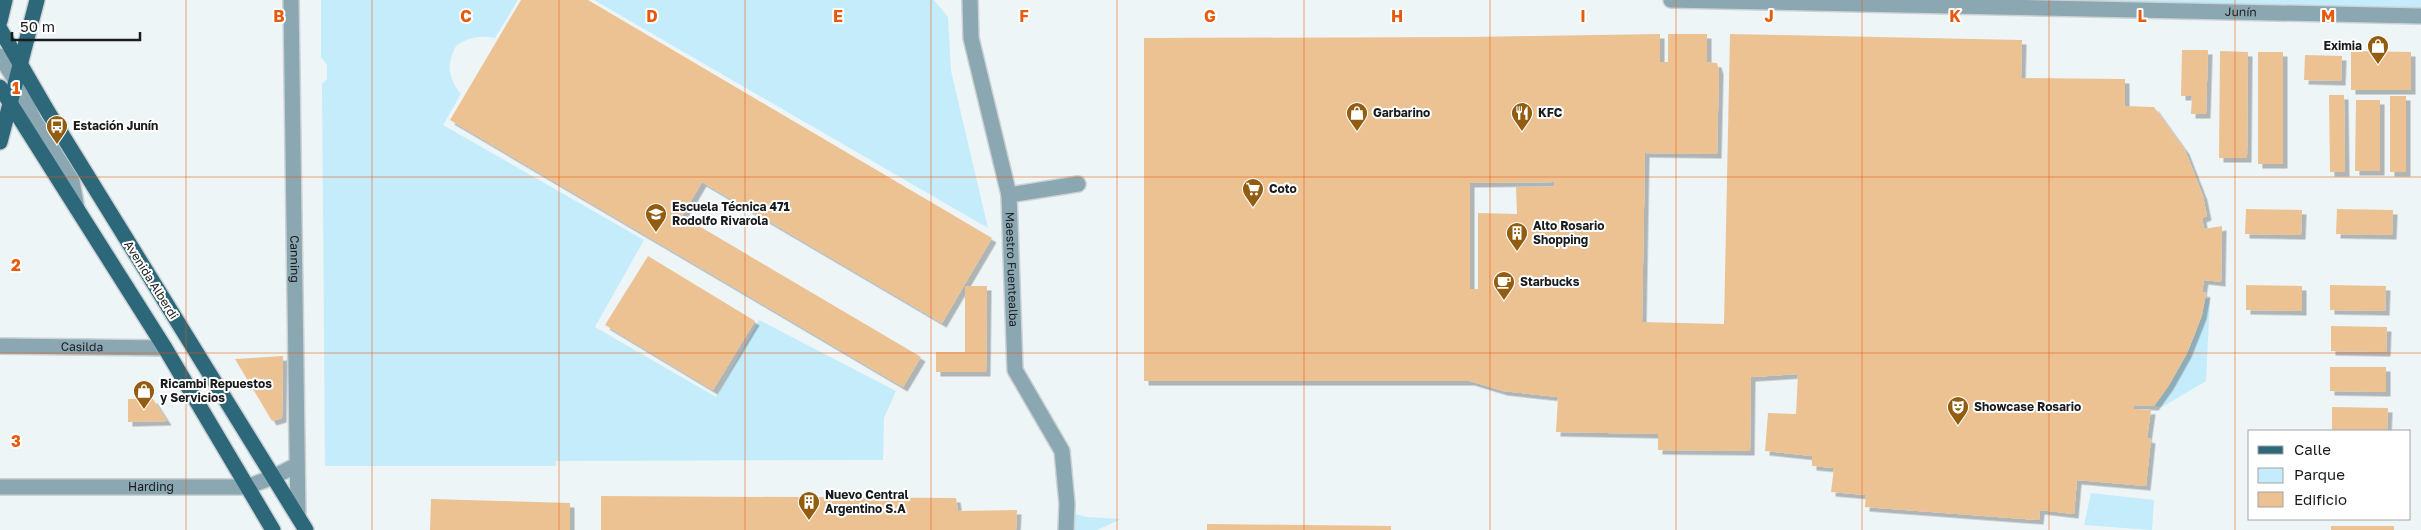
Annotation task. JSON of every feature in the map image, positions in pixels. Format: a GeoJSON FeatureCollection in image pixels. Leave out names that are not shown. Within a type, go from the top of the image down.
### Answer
{"type":"FeatureCollection","features":[{"type":"Feature","properties":{"kind":"main road"},"geometry":{"type":"LineString","coordinates":[[0,21],[5,0]]}},
{"type":"Feature","properties":{"kind":"main road"},"geometry":{"type":"LineString","coordinates":[[0,142],[37,0]]}},
{"type":"Feature","properties":{"kind":"main road","name":"Avenida Alberdi"},"geometry":{"type":"LineString","coordinates":[[0,29],[98,194],[302,524]]}},
{"type":"Feature","properties":{"kind":"main road","name":"Avenida Alberdi"},"geometry":{"type":"LineString","coordinates":[[0,87],[164,348],[273,530]]}},
{"type":"Feature","properties":{"kind":"street","name":"Canning"},"geometry":{"type":"LineString","coordinates":[[291,0],[297,465],[302,524]]}},
{"type":"Feature","properties":{"kind":"street","name":"Maestro Fuentealba"},"geometry":{"type":"LineString","coordinates":[[970,0],[970,38],[1009,195],[1015,370],[1062,451],[1067,504],[1066,530]]}},
{"type":"Feature","properties":{"kind":"street","name":"Junín"},"geometry":{"type":"LineString","coordinates":[[1671,0],[2085,4],[2421,16]]}},
{"type":"Feature","properties":{"kind":"street"},"geometry":{"type":"LineString","coordinates":[[0,56],[16,81],[34,120],[72,181],[77,210]]}},
{"type":"Feature","properties":{"kind":"street"},"geometry":{"type":"LineString","coordinates":[[72,181],[98,194]]}},
{"type":"Feature","properties":{"kind":"street"},"geometry":{"type":"LineString","coordinates":[[1009,195],[1078,184]]}},
{"type":"Feature","properties":{"kind":"street","name":"Casilda"},"geometry":{"type":"LineString","coordinates":[[0,346],[164,348]]}},
{"type":"Feature","properties":{"kind":"street","name":"Harding"},"geometry":{"type":"LineString","coordinates":[[0,487],[247,487],[273,478],[297,465]]}},
{"type":"Feature","properties":{"kind":"green space"},"geometry":{"type":"Polygon","coordinates":[[[321,0],[518,0],[495,38],[474,38],[456,46],[451,59],[450,71],[453,82],[461,94],[443,125],[644,240],[595,327],[716,397],[759,320],[896,391],[884,418],[883,460],[556,461],[556,466],[325,466],[322,84],[327,79],[327,65],[321,57],[321,0]]]}},
{"type":"Feature","properties":{"kind":"green space"},"geometry":{"type":"Polygon","coordinates":[[[594,0],[934,0],[948,17],[951,71],[988,228],[594,0]]]}},
{"type":"Feature","properties":{"kind":"green space"},"geometry":{"type":"Polygon","coordinates":[[[1671,0],[2421,0],[2421,16],[1671,0]]]}},
{"type":"Feature","properties":{"kind":"green space"},"geometry":{"type":"Polygon","coordinates":[[[2205,299],[2210,299],[2206,381],[2162,407],[2154,406],[2186,355],[2202,314],[2205,299]]]}},
{"type":"Feature","properties":{"kind":"green space"},"geometry":{"type":"Polygon","coordinates":[[[2091,493],[2154,500],[2152,530],[2084,525],[2091,493]]]}},
{"type":"Feature","properties":{"kind":"green space"},"geometry":{"type":"Polygon","coordinates":[[[1075,514],[1087,517],[1121,519],[1097,530],[1075,530],[1075,514]]]}},
{"type":"Feature","properties":{"kind":"building"},"geometry":{"type":"Polygon","coordinates":[[[521,0],[588,0],[992,238],[942,323],[702,182],[682,216],[921,357],[903,387],[450,120],[521,0]]]}},
{"type":"Feature","properties":{"kind":"building"},"geometry":{"type":"Polygon","coordinates":[[[1660,34],[1660,62],[1668,62],[1668,34],[1707,34],[1707,62],[1717,63],[1719,70],[1717,154],[1645,153],[1642,322],[1724,324],[1730,34],[2022,40],[2021,78],[2125,79],[2125,106],[2154,107],[2185,150],[2203,196],[2207,216],[2202,218],[2204,229],[2222,226],[2221,282],[2204,280],[2202,292],[2206,293],[2202,315],[2187,353],[2169,385],[2154,406],[2134,405],[2134,409],[2151,410],[2147,438],[2151,439],[2146,486],[2077,480],[2074,514],[2040,510],[2039,520],[1865,507],[1866,495],[1831,492],[1834,468],[1812,466],[1812,456],[1765,451],[1768,413],[1796,414],[1798,374],[1751,377],[1750,451],[1658,450],[1658,434],[1556,432],[1558,397],[1503,391],[1470,381],[1144,381],[1144,38],[1470,37],[1660,34]],[[1554,182],[1470,183],[1470,289],[1478,289],[1478,213],[1517,214],[1516,187],[1554,187],[1554,182]]]}},
{"type":"Feature","properties":{"kind":"building"},"geometry":{"type":"Polygon","coordinates":[[[2182,50],[2208,50],[2206,114],[2191,114],[2192,96],[2181,96],[2182,50]]]}},
{"type":"Feature","properties":{"kind":"building"},"geometry":{"type":"Polygon","coordinates":[[[2220,51],[2248,52],[2247,158],[2219,158],[2220,51]]]}},
{"type":"Feature","properties":{"kind":"building"},"geometry":{"type":"Polygon","coordinates":[[[2351,51],[2411,52],[2411,90],[2351,90],[2351,51]]]}},
{"type":"Feature","properties":{"kind":"building"},"geometry":{"type":"Polygon","coordinates":[[[2258,52],[2283,52],[2283,164],[2258,164],[2258,52]]]}},
{"type":"Feature","properties":{"kind":"building"},"geometry":{"type":"Polygon","coordinates":[[[2305,55],[2342,56],[2341,81],[2304,80],[2305,55]]]}},
{"type":"Feature","properties":{"kind":"building"},"geometry":{"type":"Polygon","coordinates":[[[2329,95],[2344,95],[2345,172],[2330,172],[2329,95]]]}},
{"type":"Feature","properties":{"kind":"building"},"geometry":{"type":"Polygon","coordinates":[[[2390,96],[2406,96],[2406,172],[2390,172],[2390,96]]]}},
{"type":"Feature","properties":{"kind":"building"},"geometry":{"type":"Polygon","coordinates":[[[2356,100],[2380,100],[2380,171],[2355,171],[2356,100]]]}},
{"type":"Feature","properties":{"kind":"building"},"geometry":{"type":"Polygon","coordinates":[[[2246,209],[2302,210],[2301,235],[2245,234],[2246,209]]]}},
{"type":"Feature","properties":{"kind":"building"},"geometry":{"type":"Polygon","coordinates":[[[2337,209],[2393,210],[2392,235],[2336,234],[2337,209]]]}},
{"type":"Feature","properties":{"kind":"building"},"geometry":{"type":"Polygon","coordinates":[[[648,256],[755,321],[713,390],[605,325],[648,256]]]}},
{"type":"Feature","properties":{"kind":"building"},"geometry":{"type":"Polygon","coordinates":[[[2246,285],[2302,286],[2302,311],[2246,310],[2246,285]]]}},
{"type":"Feature","properties":{"kind":"building"},"geometry":{"type":"Polygon","coordinates":[[[2330,285],[2386,286],[2385,311],[2330,310],[2330,285]]]}},
{"type":"Feature","properties":{"kind":"building"},"geometry":{"type":"Polygon","coordinates":[[[965,286],[987,286],[986,372],[936,372],[936,352],[965,352],[965,286]]]}},
{"type":"Feature","properties":{"kind":"building"},"geometry":{"type":"Polygon","coordinates":[[[2331,326],[2387,327],[2386,352],[2331,351],[2331,326]]]}},
{"type":"Feature","properties":{"kind":"building"},"geometry":{"type":"Polygon","coordinates":[[[283,356],[282,418],[272,421],[235,359],[283,356]]]}},
{"type":"Feature","properties":{"kind":"building"},"geometry":{"type":"Polygon","coordinates":[[[2330,367],[2386,367],[2386,392],[2330,391],[2330,367]]]}},
{"type":"Feature","properties":{"kind":"building","name":"Ricambi Repuestos y Servicios"},"geometry":{"type":"Polygon","coordinates":[[[128,399],[153,399],[167,421],[128,422],[128,399]]]}},
{"type":"Feature","properties":{"kind":"building"},"geometry":{"type":"Polygon","coordinates":[[[2332,407],[2388,408],[2387,430],[2332,430],[2332,407]]]}},
{"type":"Feature","properties":{"kind":"building","name":"Nuevo Central Argentino S.A"},"geometry":{"type":"Polygon","coordinates":[[[601,496],[956,498],[958,511],[1017,510],[1016,530],[601,530],[601,496]]]}},
{"type":"Feature","properties":{"kind":"building"},"geometry":{"type":"Polygon","coordinates":[[[431,499],[570,503],[570,530],[430,530],[431,499]]]}},
{"type":"Feature","properties":{"kind":"building"},"geometry":{"type":"Polygon","coordinates":[[[1207,524],[1391,526],[1391,530],[1207,530],[1207,524]]]}},
{"type":"Feature","properties":{"kind":"building"},"geometry":{"type":"Polygon","coordinates":[[[2331,526],[2394,526],[2394,530],[2331,530],[2331,526]]]}},
{"type":"Feature","properties":{"kind":"place","name":"Eximia"},"geometry":{"type":"Point","coordinates":[2378,65]}},
{"type":"Feature","properties":{"kind":"place","name":"Garbarino"},"geometry":{"type":"Point","coordinates":[1357,132]}},
{"type":"Feature","properties":{"kind":"place","name":"KFC"},"geometry":{"type":"Point","coordinates":[1522,132]}},
{"type":"Feature","properties":{"kind":"place","name":"Estación Junín"},"geometry":{"type":"Point","coordinates":[57,145]}},
{"type":"Feature","properties":{"kind":"place","name":"Coto"},"geometry":{"type":"Point","coordinates":[1253,208]}},
{"type":"Feature","properties":{"kind":"place","name":"Escuela Técnica 471 Rodolfo Rivarola"},"geometry":{"type":"Point","coordinates":[656,233]}},
{"type":"Feature","properties":{"kind":"place","name":"Alto Rosario Shopping"},"geometry":{"type":"Point","coordinates":[1517,252]}},
{"type":"Feature","properties":{"kind":"place","name":"Starbucks"},"geometry":{"type":"Point","coordinates":[1504,301]}},
{"type":"Feature","properties":{"kind":"place","name":"Ricambi Repuestos y Servicios"},"geometry":{"type":"Point","coordinates":[144,410]}},
{"type":"Feature","properties":{"kind":"place","name":"Showcase Rosario"},"geometry":{"type":"Point","coordinates":[1958,426]}},
{"type":"Feature","properties":{"kind":"place","name":"Nuevo Central Argentino S.A"},"geometry":{"type":"Point","coordinates":[809,521]}}]}
